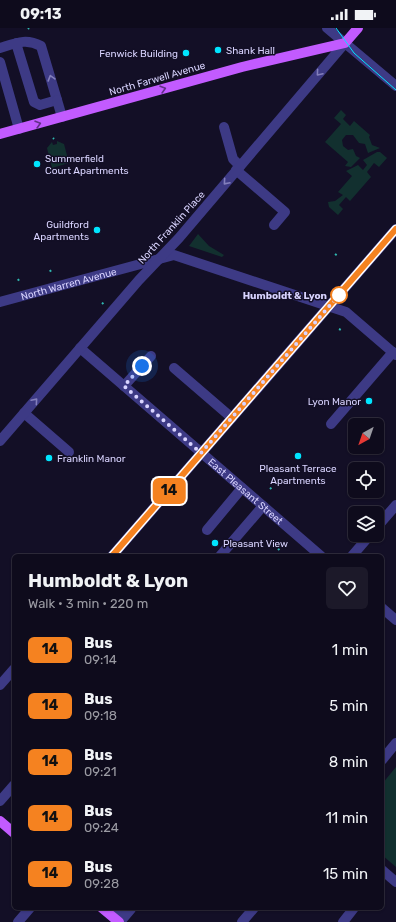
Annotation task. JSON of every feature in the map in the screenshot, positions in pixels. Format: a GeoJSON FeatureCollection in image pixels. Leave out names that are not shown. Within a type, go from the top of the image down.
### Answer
{"type":"FeatureCollection","features":[{"type":"Feature","properties":{"kind":"main road","name":"North Franklin Place"},"geometry":{"type":"LineString","coordinates":[[345,43],[358,28]]}},
{"type":"Feature","properties":{"kind":"main road","name":"North Farwell Avenue"},"geometry":{"type":"LineString","coordinates":[[0,134],[242,67],[345,43]]}},
{"type":"Feature","properties":{"kind":"main road"},"geometry":{"type":"LineString","coordinates":[[0,821],[12,830]]}},
{"type":"Feature","properties":{"kind":"main road"},"geometry":{"type":"LineString","coordinates":[[104,910],[118,921]]}},
{"type":"Feature","properties":{"kind":"street"},"geometry":{"type":"LineString","coordinates":[[327,28],[396,86]]}},
{"type":"Feature","properties":{"kind":"street"},"geometry":{"type":"LineString","coordinates":[[0,48],[31,40],[41,46],[62,117]]}},
{"type":"Feature","properties":{"kind":"street"},"geometry":{"type":"LineString","coordinates":[[16,43],[34,102],[40,105],[57,100]]}},
{"type":"Feature","properties":{"kind":"street","name":"North Franklin Place"},"geometry":{"type":"LineString","coordinates":[[0,441],[345,43]]}},
{"type":"Feature","properties":{"kind":"street"},"geometry":{"type":"LineString","coordinates":[[0,62],[19,129]]}},
{"type":"Feature","properties":{"kind":"street"},"geometry":{"type":"LineString","coordinates":[[224,128],[233,159],[238,168],[285,212],[274,225]]}},
{"type":"Feature","properties":{"kind":"street"},"geometry":{"type":"LineString","coordinates":[[114,554],[396,229]]}},
{"type":"Feature","properties":{"kind":"street","name":"North Warren Avenue"},"geometry":{"type":"LineString","coordinates":[[0,302],[121,270],[174,254],[346,312],[394,354]]}},
{"type":"Feature","properties":{"kind":"street","name":"East Pleasant Street"},"geometry":{"type":"LineString","coordinates":[[80,348],[319,554]]}},
{"type":"Feature","properties":{"kind":"street"},"geometry":{"type":"LineString","coordinates":[[331,424],[394,354]]}},
{"type":"Feature","properties":{"kind":"street"},"geometry":{"type":"LineString","coordinates":[[124,386],[151,356]]}},
{"type":"Feature","properties":{"kind":"street"},"geometry":{"type":"LineString","coordinates":[[174,368],[232,418]]}},
{"type":"Feature","properties":{"kind":"street"},"geometry":{"type":"LineString","coordinates":[[24,413],[69,452]]}},
{"type":"Feature","properties":{"kind":"street"},"geometry":{"type":"LineString","coordinates":[[207,530],[242,488]]}},
{"type":"Feature","properties":{"kind":"street"},"geometry":{"type":"LineString","coordinates":[[384,519],[396,505]]}},
{"type":"Feature","properties":{"kind":"street"},"geometry":{"type":"LineString","coordinates":[[222,554],[263,506]]}},
{"type":"Feature","properties":{"kind":"street"},"geometry":{"type":"LineString","coordinates":[[354,554],[364,542]]}},
{"type":"Feature","properties":{"kind":"street"},"geometry":{"type":"LineString","coordinates":[[384,610],[396,620]]}},
{"type":"Feature","properties":{"kind":"street"},"geometry":{"type":"LineString","coordinates":[[0,685],[12,670]]}},
{"type":"Feature","properties":{"kind":"street"},"geometry":{"type":"LineString","coordinates":[[384,758],[396,743]]}},
{"type":"Feature","properties":{"kind":"street"},"geometry":{"type":"LineString","coordinates":[[0,801],[12,787]]}},
{"type":"Feature","properties":{"kind":"street"},"geometry":{"type":"LineString","coordinates":[[384,874],[396,882]]}},
{"type":"Feature","properties":{"kind":"street"},"geometry":{"type":"LineString","coordinates":[[18,922],[28,910]]}},
{"type":"Feature","properties":{"kind":"street"},"geometry":{"type":"LineString","coordinates":[[118,921],[126,910]]}},
{"type":"Feature","properties":{"kind":"street"},"geometry":{"type":"LineString","coordinates":[[242,922],[252,910]]}},
{"type":"Feature","properties":{"kind":"street"},"geometry":{"type":"LineString","coordinates":[[342,922],[352,910]]}},
{"type":"Feature","properties":{"kind":"path"},"geometry":{"type":"LineString","coordinates":[[278,550],[282,546]]}},
{"type":"Feature","properties":{"kind":"green space"},"geometry":{"type":"Polygon","coordinates":[[[341,110],[346,115],[343,119],[350,126],[354,121],[370,135],[369,137],[372,145],[380,148],[368,153],[365,144],[359,143],[353,135],[346,135],[342,140],[343,146],[348,150],[353,149],[356,156],[360,158],[351,167],[345,166],[348,162],[325,142],[341,124],[334,118],[341,110]]]}},
{"type":"Feature","properties":{"kind":"green space"},"geometry":{"type":"Polygon","coordinates":[[[57,141],[64,144],[69,163],[52,168],[47,148],[52,142],[53,145],[57,144],[57,141]]]}},
{"type":"Feature","properties":{"kind":"green space"},"geometry":{"type":"Polygon","coordinates":[[[377,152],[380,152],[387,158],[379,167],[374,163],[367,172],[371,177],[350,201],[346,197],[339,205],[343,209],[338,215],[329,207],[328,202],[335,201],[343,195],[338,192],[352,176],[346,171],[358,165],[363,170],[367,165],[363,160],[377,152]]]}},
{"type":"Feature","properties":{"kind":"green space"},"geometry":{"type":"Polygon","coordinates":[[[198,234],[209,246],[224,255],[222,257],[189,246],[198,234]]]}},
{"type":"Feature","properties":{"kind":"green space"},"geometry":{"type":"Polygon","coordinates":[[[396,767],[396,867],[384,857],[384,782],[396,767]]]}},
{"type":"Feature","properties":{"kind":"tram line"},"geometry":{"type":"LineString","coordinates":[[336,28],[354,53],[396,90]]}},
{"type":"Feature","properties":{"kind":"bus line","name":"14"},"geometry":{"type":"LineString","coordinates":[[114,554],[396,229]]}},
{"type":"Feature","properties":{"kind":"place","name":"Shank Hall"},"geometry":{"type":"Point","coordinates":[218,50]}},
{"type":"Feature","properties":{"kind":"place","name":"Fenwick Building"},"geometry":{"type":"Point","coordinates":[186,53]}},
{"type":"Feature","properties":{"kind":"place","name":"Summerfield Court Apartments"},"geometry":{"type":"Point","coordinates":[37,164]}},
{"type":"Feature","properties":{"kind":"place","name":"Guildford Apartments"},"geometry":{"type":"Point","coordinates":[97,230]}},
{"type":"Feature","properties":{"kind":"place","name":"Humboldt & Lyon"},"geometry":{"type":"Point","coordinates":[339,295]}},
{"type":"Feature","properties":{"kind":"place","name":"Lyon Manor"},"geometry":{"type":"Point","coordinates":[369,401]}},
{"type":"Feature","properties":{"kind":"place","name":"Pleasant Terrace Apartments"},"geometry":{"type":"Point","coordinates":[298,456]}},
{"type":"Feature","properties":{"kind":"place","name":"Franklin Manor"},"geometry":{"type":"Point","coordinates":[49,458]}},
{"type":"Feature","properties":{"kind":"place","name":"Pleasant View"},"geometry":{"type":"Point","coordinates":[215,543]}},
{"type":"Feature","properties":{"kind":"route"},"geometry":{"type":"LineString","coordinates":[[142,366],[124,386],[201,453],[339,295]]}}]}
